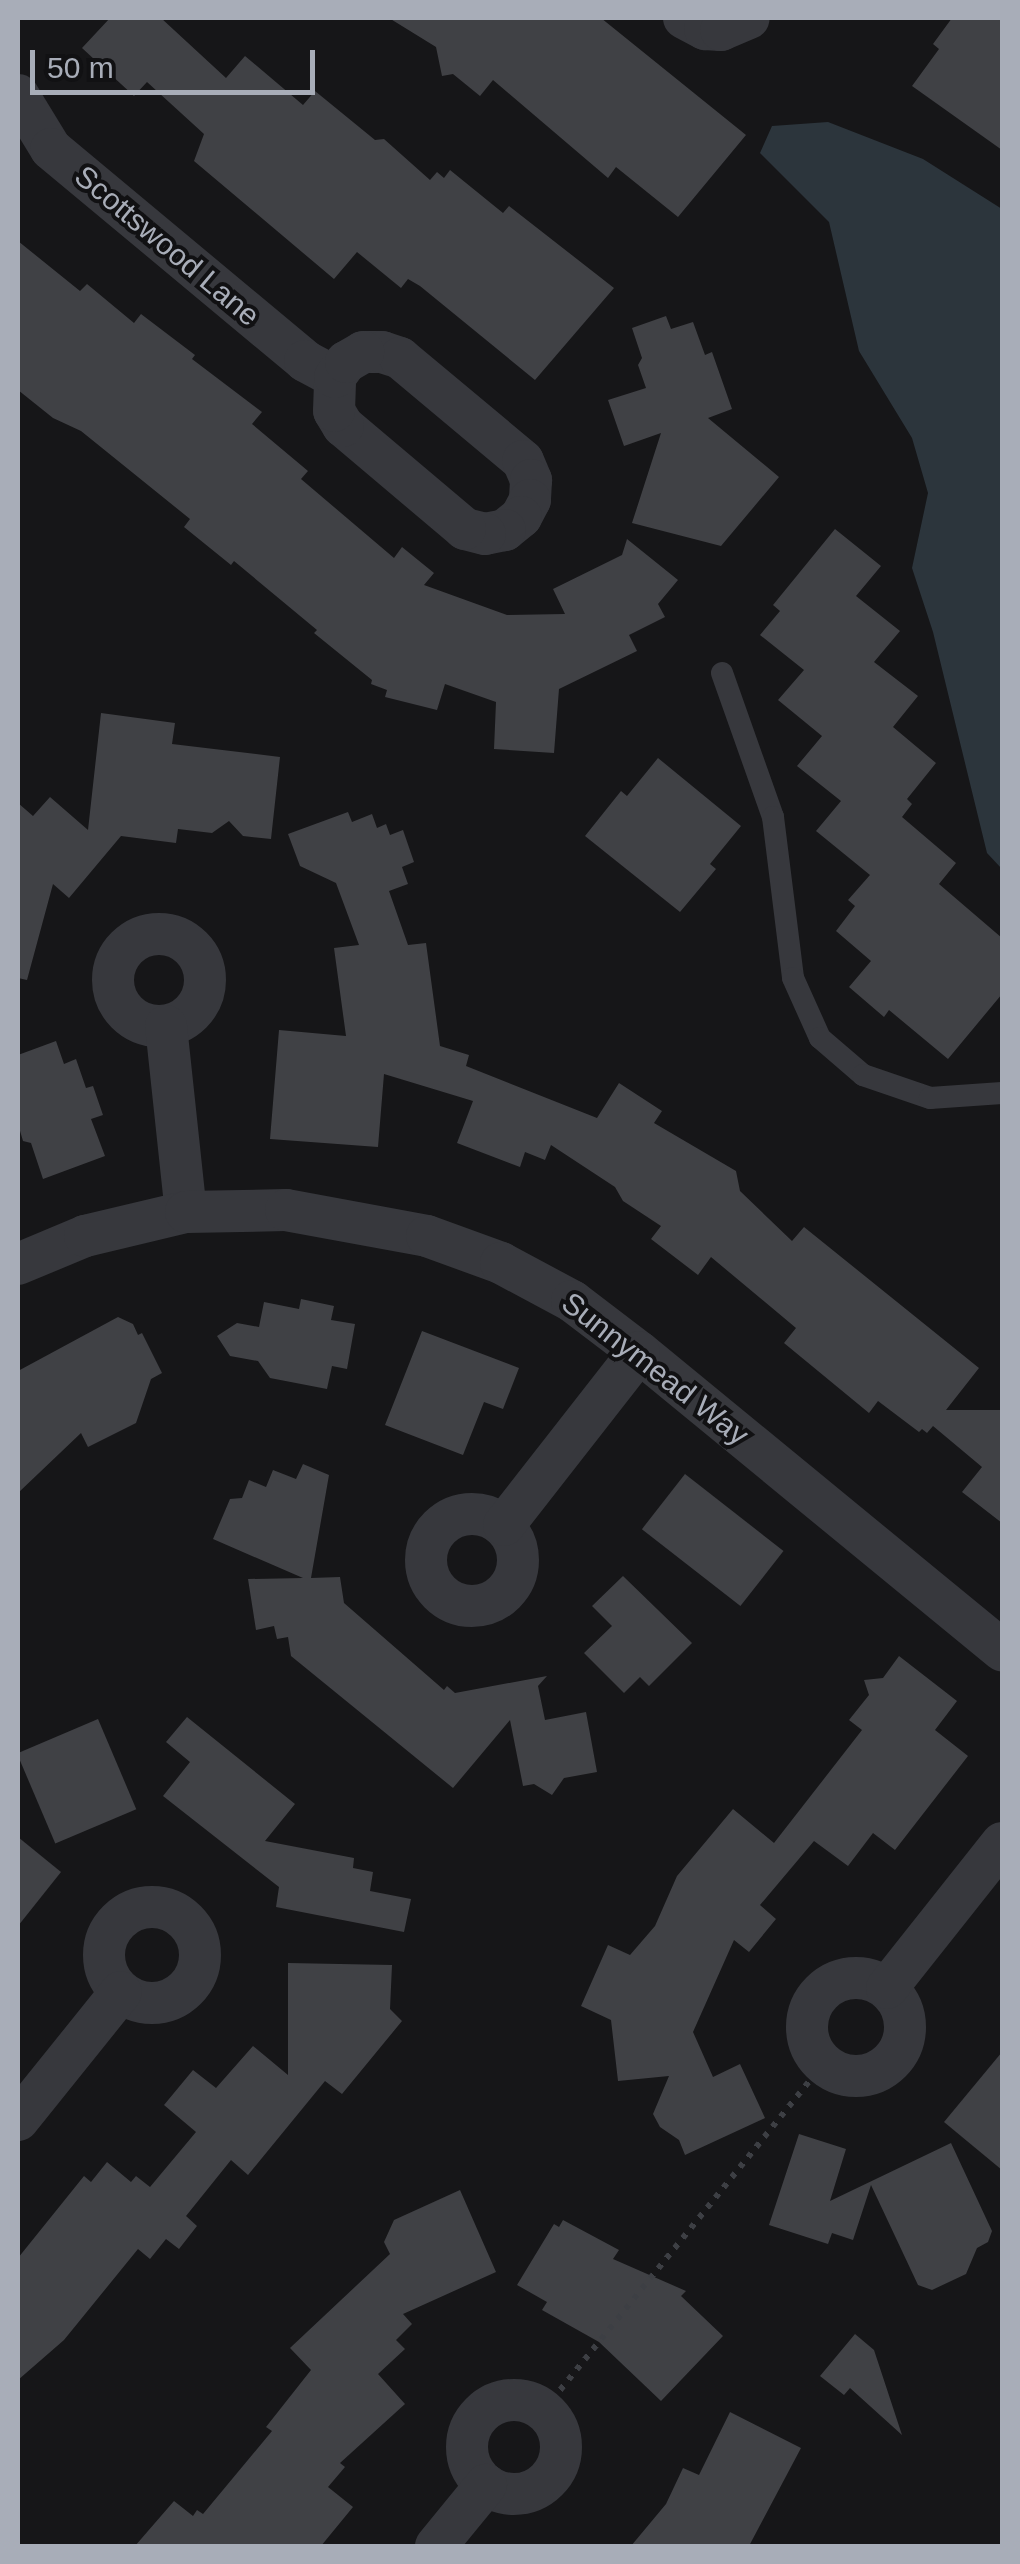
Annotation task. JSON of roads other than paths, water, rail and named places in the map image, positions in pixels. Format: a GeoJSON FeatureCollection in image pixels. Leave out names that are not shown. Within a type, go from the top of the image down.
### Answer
{"type":"FeatureCollection","features":[{"type":"Feature","properties":{"kind":"street"},"geometry":{"type":"LineString","coordinates":[[684,18],[705,29],[720,30],[749,18]]}},
{"type":"Feature","properties":{"kind":"street","name":"Scottswood Lane"},"geometry":{"type":"LineString","coordinates":[[18,96],[51,149],[304,361],[335,377]]}},
{"type":"Feature","properties":{"kind":"street"},"geometry":{"type":"LineString","coordinates":[[363,352],[382,352],[400,358],[523,462],[530,480],[530,500],[521,518],[505,530],[485,534],[465,529],[343,426],[334,411],[335,377],[346,362],[363,352]]}},
{"type":"Feature","properties":{"kind":"street"},"geometry":{"type":"LineString","coordinates":[[166,1026],[186,1212]]}},
{"type":"Feature","properties":{"kind":"street","name":"Sunnymead Way"},"geometry":{"type":"LineString","coordinates":[[18,1264],[85,1236],[186,1212],[286,1210],[427,1236],[501,1263],[572,1301],[1002,1650]]}},
{"type":"Feature","properties":{"kind":"street"},"geometry":{"type":"LineString","coordinates":[[504,1525],[638,1352]]}},
{"type":"Feature","properties":{"kind":"street"},"geometry":{"type":"LineString","coordinates":[[887,1988],[1002,1844]]}},
{"type":"Feature","properties":{"kind":"street"},"geometry":{"type":"LineString","coordinates":[[855,1977],[887,1988],[904,2013],[906,2029],[894,2058],[868,2075],[852,2076],[824,2064],[807,2035],[813,2002],[838,1980],[855,1977]]}},
{"type":"Feature","properties":{"kind":"street"},"geometry":{"type":"LineString","coordinates":[[18,2120],[121,1992]]}},
{"type":"Feature","properties":{"kind":"street"},"geometry":{"type":"LineString","coordinates":[[516,2400],[544,2410],[561,2438],[561,2454],[546,2482],[516,2495],[486,2485],[475,2474],[467,2446],[477,2418],[502,2402],[516,2400]]}},
{"type":"Feature","properties":{"kind":"street"},"geometry":{"type":"LineString","coordinates":[[436,2546],[486,2485]]}},
{"type":"Feature","properties":{"kind":"lane"},"geometry":{"type":"LineString","coordinates":[[722,673],[773,817],[793,978],[820,1038],[863,1075],[930,1098],[1002,1092]]}}]}
